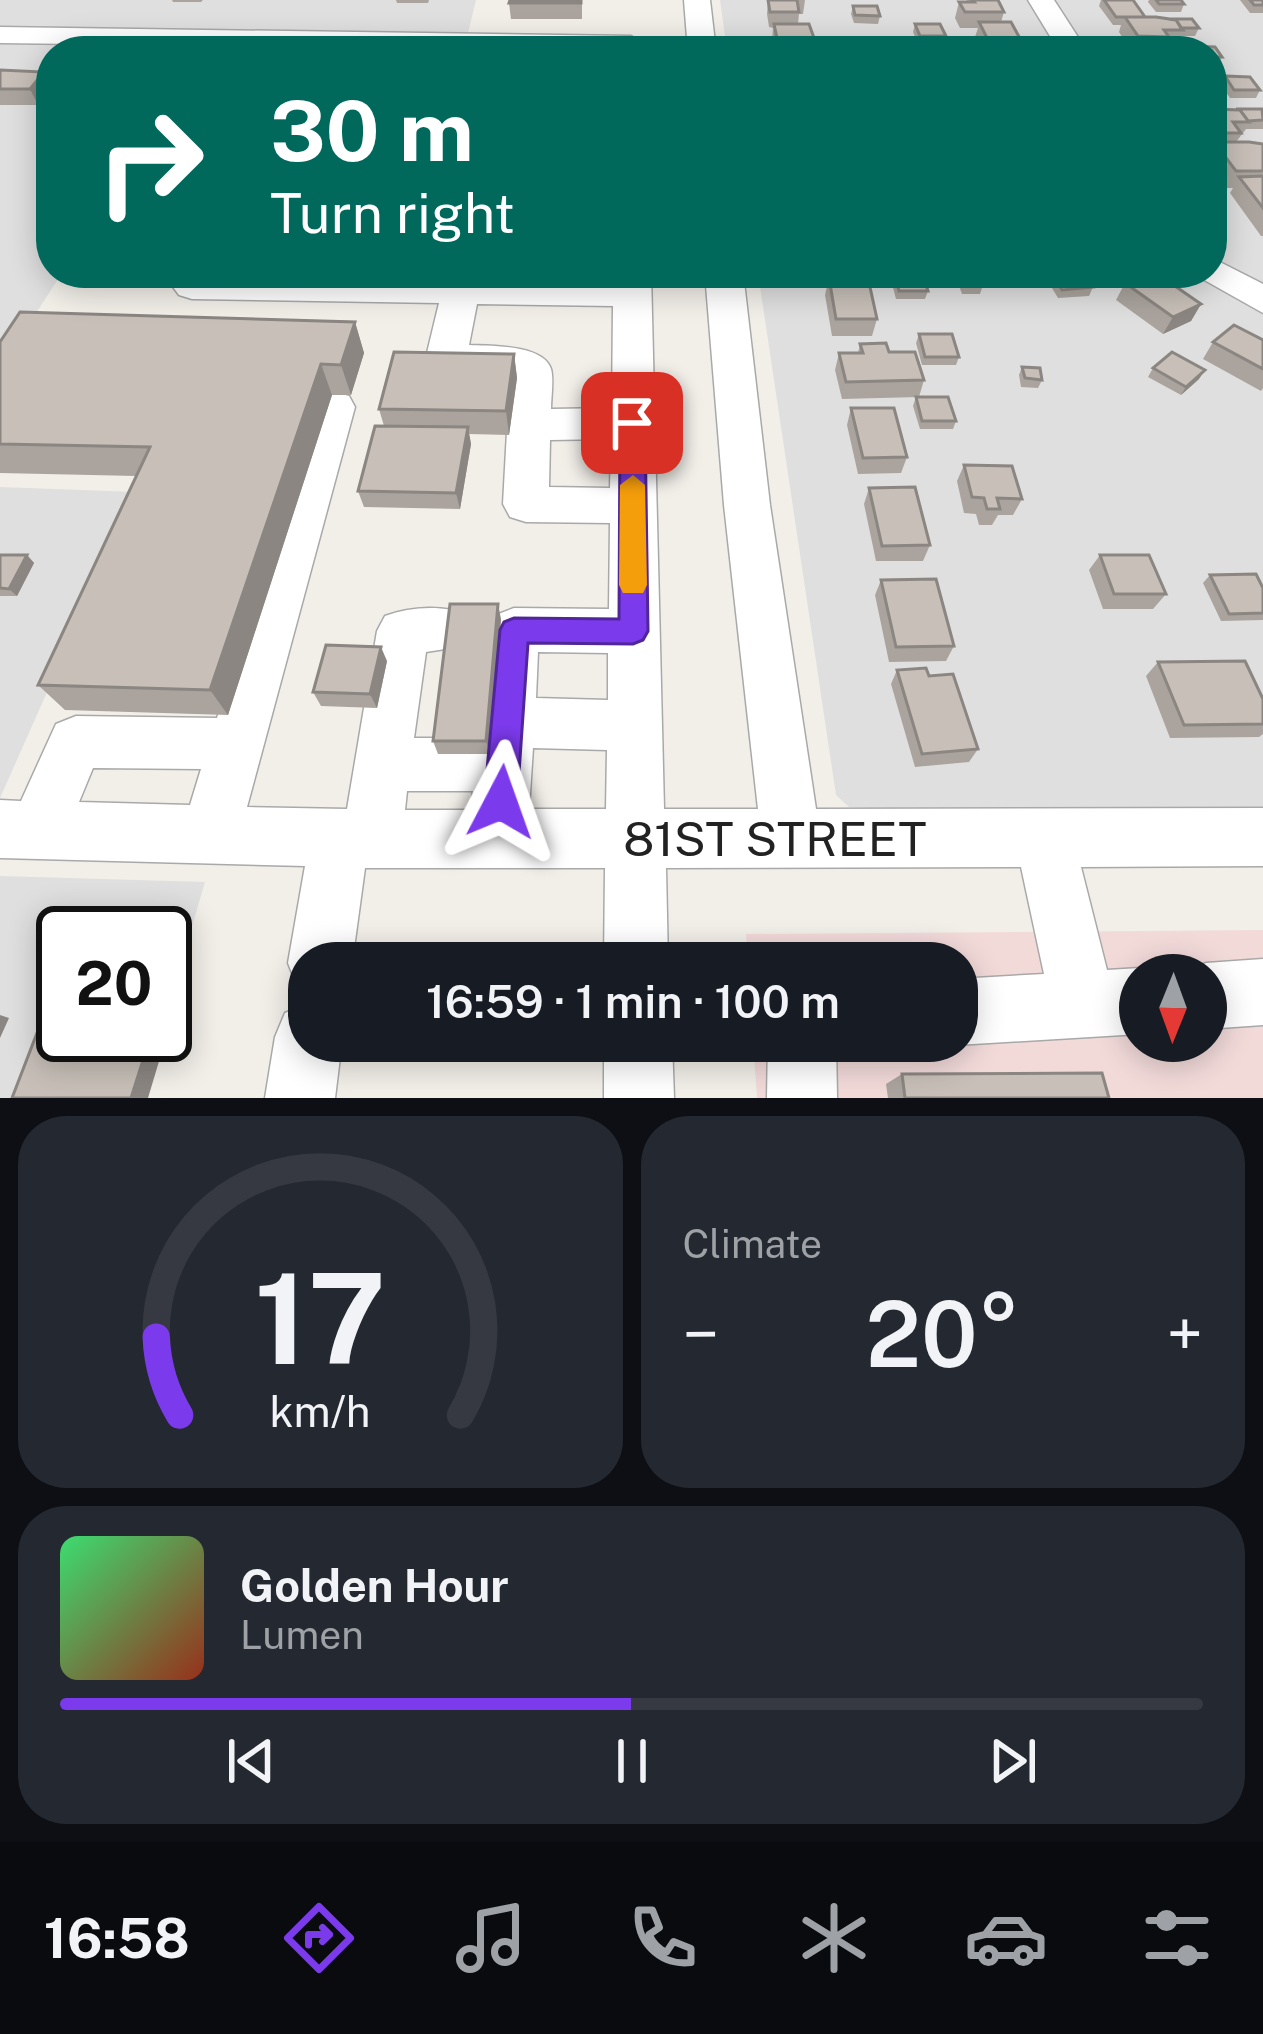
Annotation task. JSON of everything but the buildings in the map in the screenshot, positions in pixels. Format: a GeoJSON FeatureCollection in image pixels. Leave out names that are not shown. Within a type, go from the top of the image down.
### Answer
{"type":"FeatureCollection","features":[{"type":"Feature","properties":{"kind":"street"},"geometry":{"type":"LineString","coordinates":[[697,0],[701,36]]}},
{"type":"Feature","properties":{"kind":"street"},"geometry":{"type":"LineString","coordinates":[[1041,0],[1064,36]]}},
{"type":"Feature","properties":{"kind":"street"},"geometry":{"type":"LineString","coordinates":[[451,36],[490,32],[507,36]]}},
{"type":"Feature","properties":{"kind":"street"},"geometry":{"type":"LineString","coordinates":[[0,35],[36,36]]}},
{"type":"Feature","properties":{"kind":"street"},"geometry":{"type":"LineString","coordinates":[[1227,278],[1263,301]]}},
{"type":"Feature","properties":{"kind":"street"},"geometry":{"type":"LineString","coordinates":[[378,288],[486,288]]}},
{"type":"Feature","properties":{"kind":"street"},"geometry":{"type":"LineString","coordinates":[[632,288],[636,942]]}},
{"type":"Feature","properties":{"kind":"street"},"geometry":{"type":"LineString","coordinates":[[725,288],[746,505],[791,839]]}},
{"type":"Feature","properties":{"kind":"street"},"geometry":{"type":"LineString","coordinates":[[461,291],[446,357],[513,362],[531,370],[526,504],[633,506]]}},
{"type":"Feature","properties":{"kind":"street"},"geometry":{"type":"LineString","coordinates":[[211,832],[334,407]]}},
{"type":"Feature","properties":{"kind":"street"},"geometry":{"type":"LineString","coordinates":[[529,425],[632,423]]}},
{"type":"Feature","properties":{"kind":"street"},"geometry":{"type":"LineString","coordinates":[[326,942],[355,839],[464,693],[633,631]]}},
{"type":"Feature","properties":{"kind":"street"},"geometry":{"type":"LineString","coordinates":[[464,693],[634,725]]}},
{"type":"Feature","properties":{"kind":"street"},"geometry":{"type":"LineString","coordinates":[[464,693],[498,839]]}},
{"type":"Feature","properties":{"kind":"street"},"geometry":{"type":"LineString","coordinates":[[19,829],[76,742],[236,744]]}},
{"type":"Feature","properties":{"kind":"street","name":"81ST STREET"},"geometry":{"type":"LineString","coordinates":[[19,829],[355,839],[1263,837]]}},
{"type":"Feature","properties":{"kind":"street"},"geometry":{"type":"LineString","coordinates":[[978,1011],[1112,1003],[1044,838]]}},
{"type":"Feature","properties":{"kind":"street"},"geometry":{"type":"LineString","coordinates":[[1227,995],[1263,992]]}},
{"type":"Feature","properties":{"kind":"street"},"geometry":{"type":"LineString","coordinates":[[300,1098],[305,1062]]}},
{"type":"Feature","properties":{"kind":"street"},"geometry":{"type":"LineString","coordinates":[[638,1062],[639,1098]]}},
{"type":"Feature","properties":{"kind":"street"},"geometry":{"type":"LineString","coordinates":[[802,1062],[802,1098]]}},
{"type":"Feature","properties":{"kind":"shaded area"},"geometry":{"type":"Polygon","coordinates":[[[0,0],[476,0],[468,33],[221,29],[216,36],[36,36],[36,288],[52,288],[0,369],[0,0]]]}},
{"type":"Feature","properties":{"kind":"shaded area"},"geometry":{"type":"Polygon","coordinates":[[[720,0],[1263,0],[1263,807],[869,808],[849,807],[836,795],[760,288],[1227,288],[1227,36],[725,36],[720,0]]]}},
{"type":"Feature","properties":{"kind":"shaded area"},"geometry":{"type":"Polygon","coordinates":[[[0,487],[136,492],[0,798],[0,487]]]}},
{"type":"Feature","properties":{"kind":"shaded area"},"geometry":{"type":"Polygon","coordinates":[[[0,876],[205,882],[192,926],[192,906],[36,906],[36,1062],[96,1062],[141,1098],[0,1098],[0,876]]]}},
{"type":"Feature","properties":{"kind":"shaded area"},"geometry":{"type":"Polygon","coordinates":[[[1263,930],[1263,1098],[757,1098],[754,1062],[978,1062],[978,942],[747,942],[746,934],[1263,930]]]}},
{"type":"Feature","properties":{"kind":"slow traffic"},"geometry":{"type":"LineString","coordinates":[[633,485],[633,585]]}},
{"type":"Feature","properties":{"kind":"route"},"geometry":{"type":"LineString","coordinates":[[501,802],[514,630],[633,631],[632,423]]}}]}
